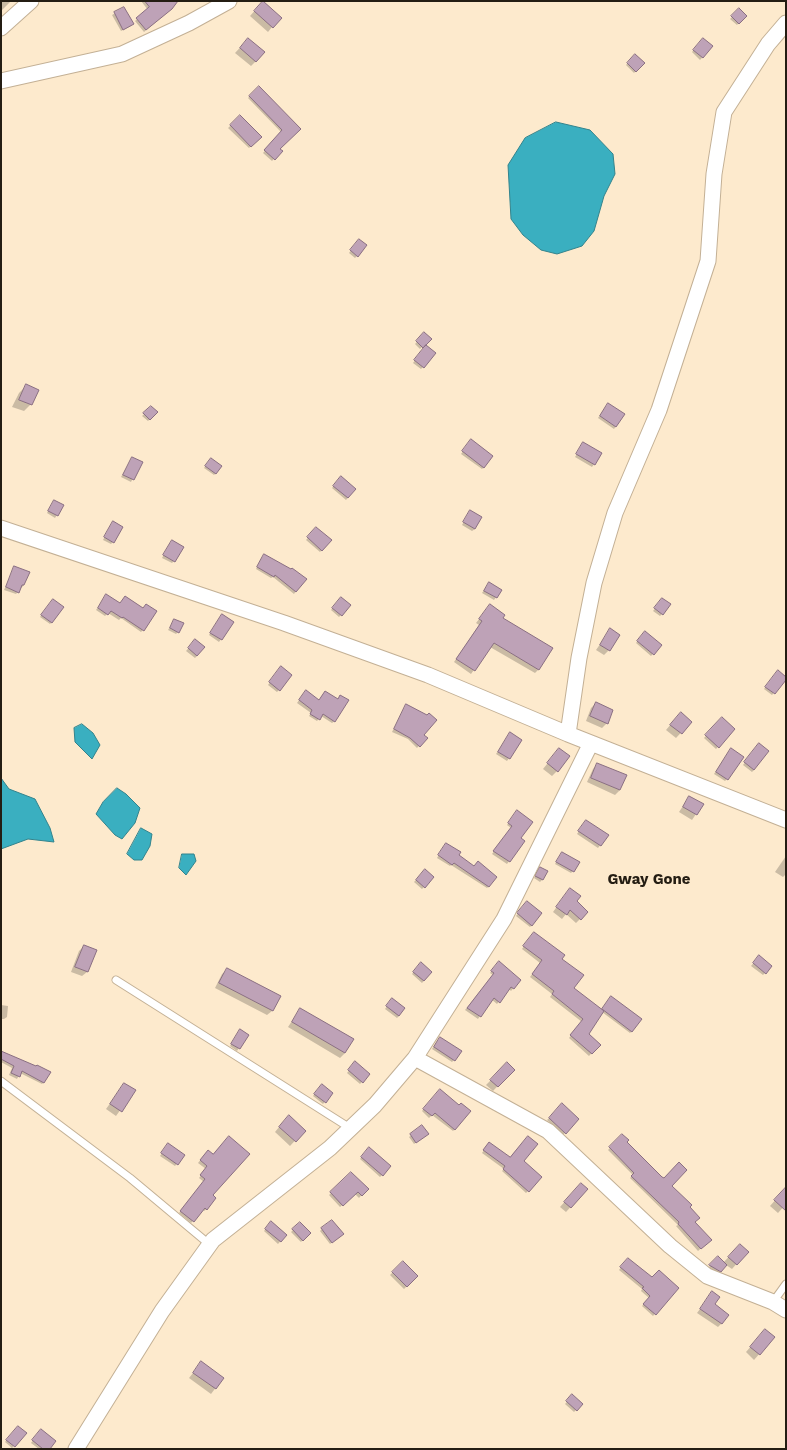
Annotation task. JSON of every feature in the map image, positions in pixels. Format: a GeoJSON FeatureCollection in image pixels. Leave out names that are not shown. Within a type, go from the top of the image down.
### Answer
{"type":"FeatureCollection","features":[{"type":"Feature","properties":{"kind":"street"},"geometry":{"type":"LineString","coordinates":[[1,28],[31,1]]}},
{"type":"Feature","properties":{"kind":"street"},"geometry":{"type":"LineString","coordinates":[[1,81],[122,54],[189,24],[229,1]]}},
{"type":"Feature","properties":{"kind":"street"},"geometry":{"type":"LineString","coordinates":[[568,734],[579,658],[594,584],[615,513],[660,410],[708,261],[714,174],[724,112],[765,50],[786,23]]}},
{"type":"Feature","properties":{"kind":"street"},"geometry":{"type":"LineString","coordinates":[[1,528],[284,623],[428,675],[590,743],[786,820]]}},
{"type":"Feature","properties":{"kind":"street"},"geometry":{"type":"LineString","coordinates":[[76,1449],[162,1312],[209,1244],[330,1148],[375,1104],[415,1058],[504,918],[590,743]]}},
{"type":"Feature","properties":{"kind":"street"},"geometry":{"type":"LineString","coordinates":[[415,1058],[548,1131],[670,1246],[707,1276],[780,1306]]}},
{"type":"Feature","properties":{"kind":"lane"},"geometry":{"type":"LineString","coordinates":[[116,980],[350,1128]]}},
{"type":"Feature","properties":{"kind":"lane"},"geometry":{"type":"LineString","coordinates":[[1,1081],[130,1178],[209,1244]]}},
{"type":"Feature","properties":{"kind":"lane"},"geometry":{"type":"LineString","coordinates":[[780,1306],[786,1284]]}},
{"type":"Feature","properties":{"kind":"water"},"geometry":{"type":"Polygon","coordinates":[[[556,122],[590,130],[613,154],[615,174],[604,196],[594,231],[582,246],[557,254],[541,250],[523,235],[511,219],[508,165],[525,138],[556,122]]]}},
{"type":"Feature","properties":{"kind":"water"},"geometry":{"type":"Polygon","coordinates":[[[82,724],[93,733],[100,745],[92,759],[75,742],[74,728],[82,724]]]}},
{"type":"Feature","properties":{"kind":"water"},"geometry":{"type":"Polygon","coordinates":[[[1,778],[9,789],[35,799],[50,828],[54,842],[28,839],[1,849],[1,778]]]}},
{"type":"Feature","properties":{"kind":"water"},"geometry":{"type":"Polygon","coordinates":[[[117,788],[126,794],[140,808],[135,823],[122,839],[115,835],[96,814],[103,802],[117,788]]]}},
{"type":"Feature","properties":{"kind":"water"},"geometry":{"type":"Polygon","coordinates":[[[141,828],[152,834],[150,846],[142,860],[134,860],[127,854],[141,828]]]}},
{"type":"Feature","properties":{"kind":"water"},"geometry":{"type":"Polygon","coordinates":[[[182,854],[194,854],[196,861],[186,875],[179,868],[182,854]]]}},
{"type":"Feature","properties":{"kind":"building"},"geometry":{"type":"Polygon","coordinates":[[[145,1],[178,1],[172,9],[146,30],[136,18],[149,7],[145,1]]]}},
{"type":"Feature","properties":{"kind":"building"},"geometry":{"type":"Polygon","coordinates":[[[263,1],[282,18],[273,28],[254,11],[263,1]]]}},
{"type":"Feature","properties":{"kind":"building"},"geometry":{"type":"Polygon","coordinates":[[[124,7],[134,24],[123,30],[114,12],[124,7]]]}},
{"type":"Feature","properties":{"kind":"building"},"geometry":{"type":"Polygon","coordinates":[[[739,8],[747,16],[739,24],[731,16],[739,8]]]}},
{"type":"Feature","properties":{"kind":"building"},"geometry":{"type":"Polygon","coordinates":[[[248,38],[265,52],[256,62],[240,48],[248,38]]]}},
{"type":"Feature","properties":{"kind":"building"},"geometry":{"type":"Polygon","coordinates":[[[703,38],[713,46],[703,58],[693,50],[703,38]]]}},
{"type":"Feature","properties":{"kind":"building"},"geometry":{"type":"Polygon","coordinates":[[[635,54],[645,63],[636,72],[627,63],[635,54]]]}},
{"type":"Feature","properties":{"kind":"building"},"geometry":{"type":"Polygon","coordinates":[[[259,86],[301,129],[280,149],[283,151],[275,160],[264,150],[282,130],[249,96],[259,86]]]}},
{"type":"Feature","properties":{"kind":"building"},"geometry":{"type":"Polygon","coordinates":[[[240,115],[262,137],[251,147],[230,125],[240,115]]]}},
{"type":"Feature","properties":{"kind":"building"},"geometry":{"type":"Polygon","coordinates":[[[359,239],[367,245],[358,257],[350,250],[359,239]]]}},
{"type":"Feature","properties":{"kind":"building"},"geometry":{"type":"Polygon","coordinates":[[[424,332],[432,339],[423,348],[416,341],[424,332]]]}},
{"type":"Feature","properties":{"kind":"building"},"geometry":{"type":"Polygon","coordinates":[[[426,345],[436,353],[424,368],[414,360],[426,345]]]}},
{"type":"Feature","properties":{"kind":"building"},"geometry":{"type":"Polygon","coordinates":[[[26,384],[39,390],[32,405],[19,400],[26,384]]]}},
{"type":"Feature","properties":{"kind":"building"},"geometry":{"type":"Polygon","coordinates":[[[608,403],[625,414],[616,427],[600,416],[608,403]]]}},
{"type":"Feature","properties":{"kind":"building"},"geometry":{"type":"Polygon","coordinates":[[[151,406],[158,412],[150,420],[143,413],[151,406]]]}},
{"type":"Feature","properties":{"kind":"building"},"geometry":{"type":"Polygon","coordinates":[[[471,439],[493,456],[484,468],[462,451],[471,439]]]}},
{"type":"Feature","properties":{"kind":"building"},"geometry":{"type":"Polygon","coordinates":[[[583,442],[602,453],[595,465],[576,454],[583,442]]]}},
{"type":"Feature","properties":{"kind":"building"},"geometry":{"type":"Polygon","coordinates":[[[132,457],[143,462],[134,480],[123,475],[132,457]]]}},
{"type":"Feature","properties":{"kind":"building"},"geometry":{"type":"Polygon","coordinates":[[[211,458],[222,466],[216,474],[205,466],[211,458]]]}},
{"type":"Feature","properties":{"kind":"building"},"geometry":{"type":"Polygon","coordinates":[[[341,476],[356,489],[348,498],[333,486],[341,476]]]}},
{"type":"Feature","properties":{"kind":"building"},"geometry":{"type":"Polygon","coordinates":[[[54,500],[64,505],[58,516],[48,511],[54,500]]]}},
{"type":"Feature","properties":{"kind":"building"},"geometry":{"type":"Polygon","coordinates":[[[470,510],[482,517],[475,529],[463,522],[470,510]]]}},
{"type":"Feature","properties":{"kind":"building"},"geometry":{"type":"Polygon","coordinates":[[[113,521],[123,527],[114,543],[104,537],[113,521]]]}},
{"type":"Feature","properties":{"kind":"building"},"geometry":{"type":"Polygon","coordinates":[[[316,527],[332,540],[322,551],[307,537],[316,527]]]}},
{"type":"Feature","properties":{"kind":"building"},"geometry":{"type":"Polygon","coordinates":[[[172,540],[184,547],[175,562],[163,555],[172,540]]]}},
{"type":"Feature","properties":{"kind":"building"},"geometry":{"type":"Polygon","coordinates":[[[264,554],[291,569],[292,568],[307,579],[296,592],[275,575],[274,577],[257,567],[264,554]]]}},
{"type":"Feature","properties":{"kind":"building"},"geometry":{"type":"Polygon","coordinates":[[[14,566],[30,572],[19,593],[6,587],[14,566]]]}},
{"type":"Feature","properties":{"kind":"building"},"geometry":{"type":"Polygon","coordinates":[[[489,582],[502,590],[497,598],[484,591],[489,582]]]}},
{"type":"Feature","properties":{"kind":"building"},"geometry":{"type":"Polygon","coordinates":[[[106,594],[120,603],[125,596],[143,608],[146,604],[157,611],[144,631],[111,611],[108,615],[98,608],[106,594]]]}},
{"type":"Feature","properties":{"kind":"building"},"geometry":{"type":"Polygon","coordinates":[[[341,597],[351,605],[342,616],[332,608],[341,597]]]}},
{"type":"Feature","properties":{"kind":"building"},"geometry":{"type":"Polygon","coordinates":[[[662,598],[671,604],[663,615],[654,608],[662,598]]]}},
{"type":"Feature","properties":{"kind":"building"},"geometry":{"type":"Polygon","coordinates":[[[53,599],[64,607],[52,623],[41,615],[53,599]]]}},
{"type":"Feature","properties":{"kind":"building"},"geometry":{"type":"Polygon","coordinates":[[[490,604],[505,615],[503,618],[553,648],[539,670],[494,643],[475,671],[456,659],[482,621],[479,619],[490,604]]]}},
{"type":"Feature","properties":{"kind":"building"},"geometry":{"type":"Polygon","coordinates":[[[222,614],[234,622],[222,640],[210,633],[222,614]]]}},
{"type":"Feature","properties":{"kind":"building"},"geometry":{"type":"Polygon","coordinates":[[[174,619],[184,623],[179,633],[170,628],[174,619]]]}},
{"type":"Feature","properties":{"kind":"building"},"geometry":{"type":"Polygon","coordinates":[[[610,628],[620,635],[610,651],[600,645],[610,628]]]}},
{"type":"Feature","properties":{"kind":"building"},"geometry":{"type":"Polygon","coordinates":[[[645,631],[662,645],[654,655],[637,641],[645,631]]]}},
{"type":"Feature","properties":{"kind":"building"},"geometry":{"type":"Polygon","coordinates":[[[195,639],[205,647],[197,656],[188,648],[195,639]]]}},
{"type":"Feature","properties":{"kind":"building"},"geometry":{"type":"Polygon","coordinates":[[[281,666],[292,675],[280,691],[269,682],[281,666]]]}},
{"type":"Feature","properties":{"kind":"building"},"geometry":{"type":"Polygon","coordinates":[[[778,670],[786,677],[786,680],[775,694],[765,687],[778,670]]]}},
{"type":"Feature","properties":{"kind":"building"},"geometry":{"type":"Polygon","coordinates":[[[306,690],[319,700],[325,691],[338,699],[340,695],[349,700],[335,722],[323,714],[320,720],[310,714],[312,710],[299,700],[306,690]]]}},
{"type":"Feature","properties":{"kind":"building"},"geometry":{"type":"Polygon","coordinates":[[[596,702],[613,710],[608,724],[590,716],[596,702]]]}},
{"type":"Feature","properties":{"kind":"building"},"geometry":{"type":"Polygon","coordinates":[[[406,704],[427,715],[429,713],[437,720],[424,735],[428,738],[420,747],[410,738],[394,729],[406,704]]]}},
{"type":"Feature","properties":{"kind":"building"},"geometry":{"type":"Polygon","coordinates":[[[681,712],[692,722],[682,734],[670,725],[681,712]]]}},
{"type":"Feature","properties":{"kind":"building"},"geometry":{"type":"Polygon","coordinates":[[[722,717],[735,729],[719,748],[705,735],[722,717]]]}},
{"type":"Feature","properties":{"kind":"building"},"geometry":{"type":"Polygon","coordinates":[[[510,732],[522,740],[510,759],[498,752],[510,732]]]}},
{"type":"Feature","properties":{"kind":"building"},"geometry":{"type":"Polygon","coordinates":[[[759,743],[769,751],[754,770],[744,762],[759,743]]]}},
{"type":"Feature","properties":{"kind":"building"},"geometry":{"type":"Polygon","coordinates":[[[559,748],[570,756],[558,772],[547,763],[559,748]]]}},
{"type":"Feature","properties":{"kind":"building"},"geometry":{"type":"Polygon","coordinates":[[[731,748],[744,757],[728,780],[716,772],[731,748]]]}},
{"type":"Feature","properties":{"kind":"building"},"geometry":{"type":"Polygon","coordinates":[[[597,763],[627,775],[620,790],[591,778],[597,763]]]}},
{"type":"Feature","properties":{"kind":"building"},"geometry":{"type":"Polygon","coordinates":[[[689,796],[704,804],[697,815],[683,807],[689,796]]]}},
{"type":"Feature","properties":{"kind":"building"},"geometry":{"type":"Polygon","coordinates":[[[517,810],[533,822],[521,838],[525,841],[510,862],[493,851],[512,826],[508,823],[517,810]]]}},
{"type":"Feature","properties":{"kind":"building"},"geometry":{"type":"Polygon","coordinates":[[[586,820],[609,835],[601,846],[578,831],[586,820]]]}},
{"type":"Feature","properties":{"kind":"building"},"geometry":{"type":"Polygon","coordinates":[[[446,843],[461,852],[459,855],[474,866],[478,861],[497,877],[489,887],[454,863],[452,865],[438,855],[446,843]]]}},
{"type":"Feature","properties":{"kind":"building"},"geometry":{"type":"Polygon","coordinates":[[[562,852],[580,862],[574,872],[556,862],[562,852]]]}},
{"type":"Feature","properties":{"kind":"building"},"geometry":{"type":"Polygon","coordinates":[[[540,867],[548,871],[543,880],[535,876],[540,867]]]}},
{"type":"Feature","properties":{"kind":"building"},"geometry":{"type":"Polygon","coordinates":[[[425,869],[434,877],[425,888],[416,880],[425,869]]]}},
{"type":"Feature","properties":{"kind":"building"},"geometry":{"type":"Polygon","coordinates":[[[570,888],[581,896],[577,901],[588,912],[581,920],[570,910],[567,915],[556,907],[570,888]]]}},
{"type":"Feature","properties":{"kind":"building"},"geometry":{"type":"Polygon","coordinates":[[[527,901],[542,913],[532,926],[517,913],[527,901]]]}},
{"type":"Feature","properties":{"kind":"building"},"geometry":{"type":"Polygon","coordinates":[[[534,932],[565,955],[562,959],[584,975],[574,988],[604,1011],[589,1034],[601,1045],[592,1054],[570,1035],[583,1019],[552,994],[554,991],[532,974],[542,960],[523,946],[534,932]]]}},
{"type":"Feature","properties":{"kind":"building"},"geometry":{"type":"Polygon","coordinates":[[[84,945],[97,950],[88,972],[75,967],[84,945]]]}},
{"type":"Feature","properties":{"kind":"building"},"geometry":{"type":"Polygon","coordinates":[[[759,955],[772,966],[766,974],[753,963],[759,955]]]}},
{"type":"Feature","properties":{"kind":"building"},"geometry":{"type":"Polygon","coordinates":[[[499,961],[521,980],[514,989],[511,987],[500,1003],[494,998],[481,1017],[467,1008],[494,973],[491,971],[499,961]]]}},
{"type":"Feature","properties":{"kind":"building"},"geometry":{"type":"Polygon","coordinates":[[[421,962],[432,972],[424,981],[413,972],[421,962]]]}},
{"type":"Feature","properties":{"kind":"building"},"geometry":{"type":"Polygon","coordinates":[[[227,968],[281,996],[273,1011],[219,983],[227,968]]]}},
{"type":"Feature","properties":{"kind":"building"},"geometry":{"type":"Polygon","coordinates":[[[611,996],[642,1019],[632,1032],[602,1009],[611,996]]]}},
{"type":"Feature","properties":{"kind":"building"},"geometry":{"type":"Polygon","coordinates":[[[392,998],[405,1008],[399,1016],[386,1006],[392,998]]]}},
{"type":"Feature","properties":{"kind":"building"},"geometry":{"type":"Polygon","coordinates":[[[300,1008],[354,1039],[345,1053],[292,1022],[300,1008]]]}},
{"type":"Feature","properties":{"kind":"building"},"geometry":{"type":"Polygon","coordinates":[[[240,1029],[249,1035],[240,1049],[231,1044],[240,1029]]]}},
{"type":"Feature","properties":{"kind":"building"},"geometry":{"type":"Polygon","coordinates":[[[440,1037],[462,1051],[455,1061],[434,1047],[440,1037]]]}},
{"type":"Feature","properties":{"kind":"building"},"geometry":{"type":"Polygon","coordinates":[[[1,1051],[51,1072],[44,1083],[22,1071],[20,1077],[11,1073],[14,1066],[1,1059],[1,1051]]]}},
{"type":"Feature","properties":{"kind":"building"},"geometry":{"type":"Polygon","coordinates":[[[355,1061],[370,1074],[363,1083],[348,1070],[355,1061]]]}},
{"type":"Feature","properties":{"kind":"building"},"geometry":{"type":"Polygon","coordinates":[[[507,1062],[515,1070],[498,1087],[490,1080],[507,1062]]]}},
{"type":"Feature","properties":{"kind":"building"},"geometry":{"type":"Polygon","coordinates":[[[124,1083],[136,1090],[122,1112],[110,1104],[124,1083]]]}},
{"type":"Feature","properties":{"kind":"building"},"geometry":{"type":"Polygon","coordinates":[[[322,1084],[333,1093],[326,1103],[314,1094],[322,1084]]]}},
{"type":"Feature","properties":{"kind":"building"},"geometry":{"type":"Polygon","coordinates":[[[440,1089],[459,1105],[461,1103],[471,1111],[455,1130],[435,1113],[432,1116],[423,1109],[440,1089]]]}},
{"type":"Feature","properties":{"kind":"building"},"geometry":{"type":"Polygon","coordinates":[[[562,1103],[579,1119],[566,1134],[549,1118],[562,1103]]]}},
{"type":"Feature","properties":{"kind":"building"},"geometry":{"type":"Polygon","coordinates":[[[289,1115],[306,1131],[296,1142],[279,1127],[289,1115]]]}},
{"type":"Feature","properties":{"kind":"building"},"geometry":{"type":"Polygon","coordinates":[[[422,1125],[429,1134],[416,1143],[410,1134],[422,1125]]]}},
{"type":"Feature","properties":{"kind":"building"},"geometry":{"type":"Polygon","coordinates":[[[622,1134],[629,1140],[627,1142],[662,1177],[664,1178],[679,1162],[687,1170],[672,1186],[692,1205],[690,1207],[700,1218],[695,1222],[712,1240],[701,1249],[678,1224],[679,1222],[631,1176],[634,1173],[609,1147],[622,1134]]]}},
{"type":"Feature","properties":{"kind":"building"},"geometry":{"type":"Polygon","coordinates":[[[229,1136],[250,1154],[213,1195],[216,1198],[207,1210],[205,1208],[194,1222],[180,1211],[205,1179],[200,1175],[207,1166],[200,1160],[208,1150],[213,1154],[229,1136]]]}},
{"type":"Feature","properties":{"kind":"building"},"geometry":{"type":"Polygon","coordinates":[[[528,1136],[538,1144],[524,1161],[542,1177],[529,1192],[503,1169],[505,1166],[483,1150],[489,1142],[510,1157],[528,1136]]]}},
{"type":"Feature","properties":{"kind":"building"},"geometry":{"type":"Polygon","coordinates":[[[168,1143],[185,1155],[178,1165],[161,1153],[168,1143]]]}},
{"type":"Feature","properties":{"kind":"building"},"geometry":{"type":"Polygon","coordinates":[[[369,1147],[391,1166],[383,1176],[361,1157],[369,1147]]]}},
{"type":"Feature","properties":{"kind":"building"},"geometry":{"type":"Polygon","coordinates":[[[351,1172],[369,1189],[362,1196],[358,1192],[343,1206],[330,1192],[351,1172]]]}},
{"type":"Feature","properties":{"kind":"building"},"geometry":{"type":"Polygon","coordinates":[[[581,1183],[588,1189],[571,1208],[564,1202],[581,1183]]]}},
{"type":"Feature","properties":{"kind":"building"},"geometry":{"type":"Polygon","coordinates":[[[786,1187],[786,1211],[774,1200],[786,1187]]]}},
{"type":"Feature","properties":{"kind":"building"},"geometry":{"type":"Polygon","coordinates":[[[332,1220],[344,1234],[332,1243],[321,1228],[332,1220]]]}},
{"type":"Feature","properties":{"kind":"building"},"geometry":{"type":"Polygon","coordinates":[[[271,1221],[287,1235],[281,1242],[265,1229],[271,1221]]]}},
{"type":"Feature","properties":{"kind":"building"},"geometry":{"type":"Polygon","coordinates":[[[300,1222],[311,1233],[303,1241],[292,1229],[300,1222]]]}},
{"type":"Feature","properties":{"kind":"building"},"geometry":{"type":"Polygon","coordinates":[[[740,1244],[749,1252],[737,1265],[728,1257],[740,1244]]]}},
{"type":"Feature","properties":{"kind":"building"},"geometry":{"type":"Polygon","coordinates":[[[718,1256],[727,1265],[721,1272],[709,1265],[718,1256]]]}},
{"type":"Feature","properties":{"kind":"building"},"geometry":{"type":"Polygon","coordinates":[[[628,1258],[652,1277],[659,1270],[679,1288],[656,1315],[643,1304],[650,1296],[642,1288],[644,1287],[620,1267],[628,1258]]]}},
{"type":"Feature","properties":{"kind":"building"},"geometry":{"type":"Polygon","coordinates":[[[403,1261],[418,1276],[407,1287],[392,1272],[403,1261]]]}},
{"type":"Feature","properties":{"kind":"building"},"geometry":{"type":"Polygon","coordinates":[[[712,1291],[720,1297],[715,1304],[729,1315],[722,1324],[700,1309],[712,1291]]]}},
{"type":"Feature","properties":{"kind":"building"},"geometry":{"type":"Polygon","coordinates":[[[765,1329],[775,1337],[760,1355],[750,1347],[765,1329]]]}},
{"type":"Feature","properties":{"kind":"building"},"geometry":{"type":"Polygon","coordinates":[[[201,1361],[224,1378],[216,1389],[193,1373],[201,1361]]]}},
{"type":"Feature","properties":{"kind":"building"},"geometry":{"type":"Polygon","coordinates":[[[572,1394],[583,1404],[577,1411],[566,1401],[572,1394]]]}},
{"type":"Feature","properties":{"kind":"building"},"geometry":{"type":"Polygon","coordinates":[[[18,1426],[27,1433],[15,1447],[6,1440],[18,1426]]]}},
{"type":"Feature","properties":{"kind":"building"},"geometry":{"type":"Polygon","coordinates":[[[41,1429],[56,1441],[50,1449],[43,1449],[32,1440],[41,1429]]]}},
{"type":"Feature","properties":{"kind":"district","name":"Gway Gone"},"geometry":{"type":"Point","coordinates":[649,880]}}]}
